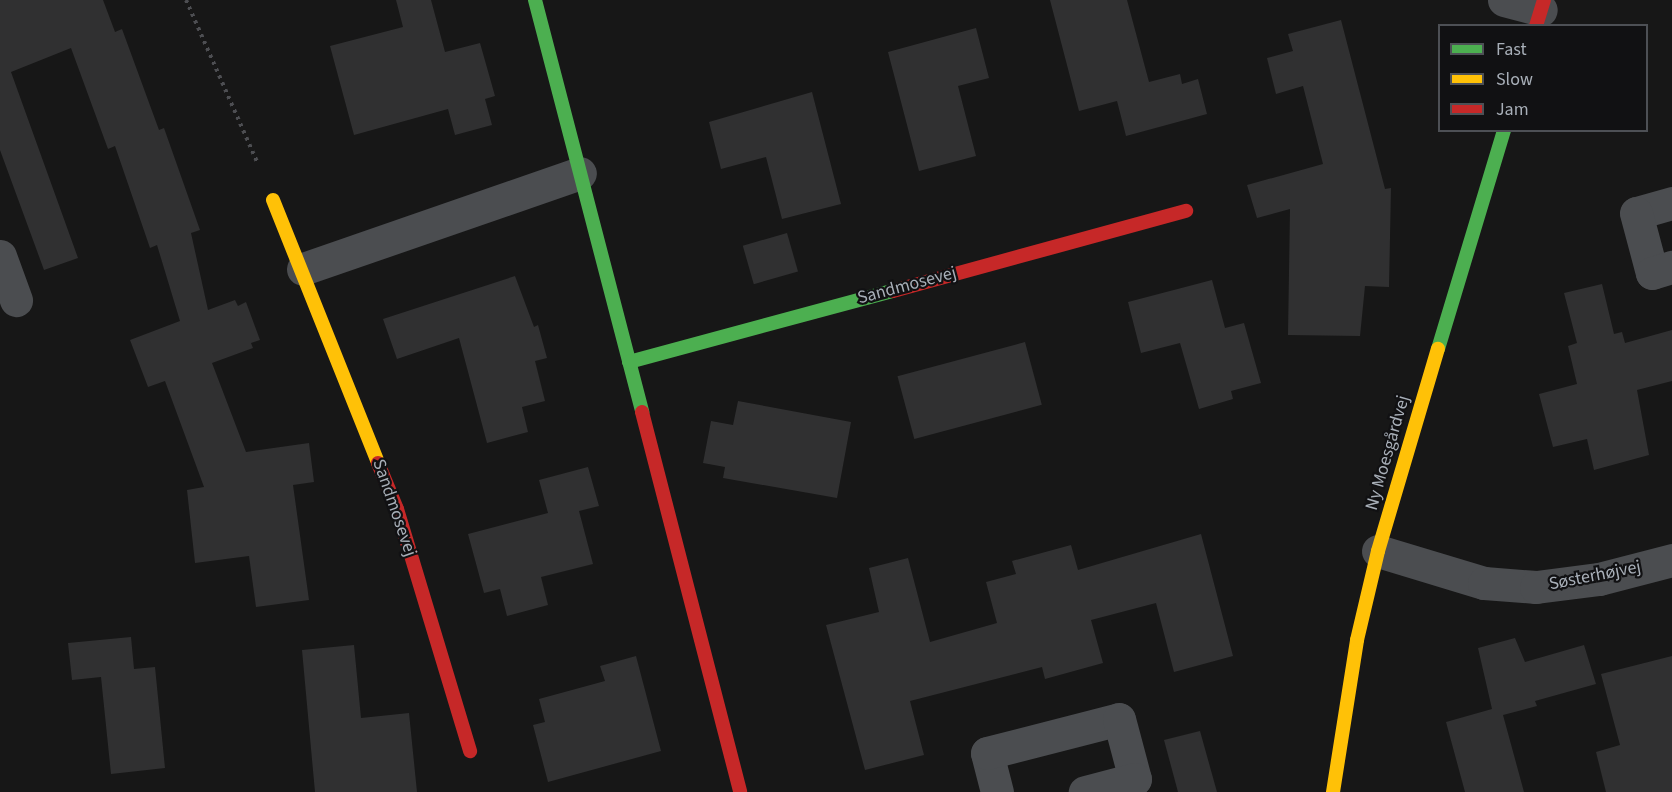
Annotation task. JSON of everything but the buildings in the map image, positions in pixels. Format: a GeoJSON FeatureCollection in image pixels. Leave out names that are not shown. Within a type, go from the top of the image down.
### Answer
{"type":"FeatureCollection","features":[{"type":"Feature","properties":{"kind":"street"},"geometry":{"type":"LineString","coordinates":[[535,0],[740,792]]}},
{"type":"Feature","properties":{"kind":"street"},"geometry":{"type":"LineString","coordinates":[[1504,0],[1540,12]]}},
{"type":"Feature","properties":{"kind":"street","name":"Ny Moesgårdvej"},"geometry":{"type":"LineString","coordinates":[[1333,792],[1357,640],[1378,551],[1503,132]]}},
{"type":"Feature","properties":{"kind":"street"},"geometry":{"type":"LineString","coordinates":[[303,269],[580,173]]}},
{"type":"Feature","properties":{"kind":"street","name":"Sandmosevej"},"geometry":{"type":"LineString","coordinates":[[273,200],[303,269],[397,509],[470,751]]}},
{"type":"Feature","properties":{"kind":"street"},"geometry":{"type":"LineString","coordinates":[[1672,203],[1636,213],[1652,273],[1672,267]]}},
{"type":"Feature","properties":{"kind":"street","name":"Sandmosevej"},"geometry":{"type":"LineString","coordinates":[[629,362],[1186,211]]}},
{"type":"Feature","properties":{"kind":"street"},"geometry":{"type":"LineString","coordinates":[[0,256],[16,300]]}},
{"type":"Feature","properties":{"kind":"street","name":"Søsterhøjvej"},"geometry":{"type":"LineString","coordinates":[[1378,551],[1484,583],[1536,587],[1599,579],[1672,560]]}},
{"type":"Feature","properties":{"kind":"street"},"geometry":{"type":"LineString","coordinates":[[988,790],[987,753],[1119,719],[1135,779],[1085,792]]}},
{"type":"Feature","properties":{"kind":"path"},"geometry":{"type":"LineString","coordinates":[[186,0],[273,200]]}},
{"type":"Feature","properties":{"kind":"traffic: fast"},"geometry":{"type":"LineString","coordinates":[[535,0],[642,412]]}},
{"type":"Feature","properties":{"kind":"traffic: fast"},"geometry":{"type":"LineString","coordinates":[[1438,349],[1503,132]]}},
{"type":"Feature","properties":{"kind":"traffic: fast"},"geometry":{"type":"LineString","coordinates":[[629,362],[893,291]]}},
{"type":"Feature","properties":{"kind":"traffic: slow"},"geometry":{"type":"LineString","coordinates":[[273,200],[378,463]]}},
{"type":"Feature","properties":{"kind":"traffic: slow"},"geometry":{"type":"LineString","coordinates":[[1333,792],[1357,640],[1378,551],[1438,349]]}},
{"type":"Feature","properties":{"kind":"traffic: jam"},"geometry":{"type":"LineString","coordinates":[[1537,24],[1544,0]]}},
{"type":"Feature","properties":{"kind":"traffic: jam"},"geometry":{"type":"LineString","coordinates":[[893,291],[1186,211]]}},
{"type":"Feature","properties":{"kind":"traffic: jam"},"geometry":{"type":"LineString","coordinates":[[642,412],[740,792]]}},
{"type":"Feature","properties":{"kind":"traffic: jam"},"geometry":{"type":"LineString","coordinates":[[378,463],[397,509],[470,751]]}}]}
